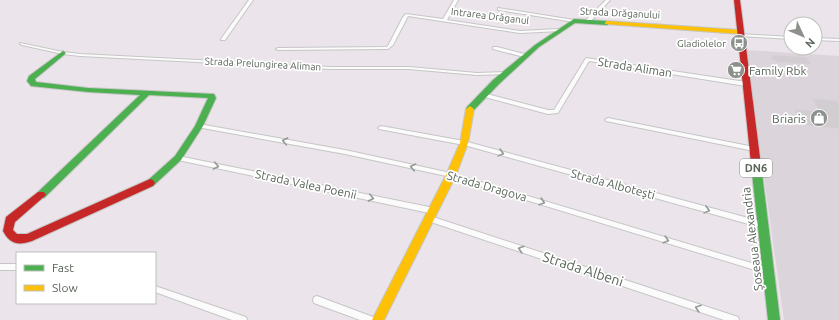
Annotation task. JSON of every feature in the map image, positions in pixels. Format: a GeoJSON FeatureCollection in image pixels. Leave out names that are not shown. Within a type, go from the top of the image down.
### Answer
{"type":"FeatureCollection","features":[{"type":"Feature","properties":{"kind":"street"},"geometry":{"type":"LineString","coordinates":[[223,39],[251,0]]}},
{"type":"Feature","properties":{"kind":"street"},"geometry":{"type":"LineString","coordinates":[[444,21],[456,0]]}},
{"type":"Feature","properties":{"kind":"street"},"geometry":{"type":"LineString","coordinates":[[587,22],[608,0]]}},
{"type":"Feature","properties":{"kind":"street","name":"DN6"},"geometry":{"type":"LineString","coordinates":[[736,0],[740,33]]}},
{"type":"Feature","properties":{"kind":"street","name":"Strada Drăganului"},"geometry":{"type":"LineString","coordinates":[[499,9],[574,21],[740,33]]}},
{"type":"Feature","properties":{"kind":"street","name":"Intrarea Drăganul"},"geometry":{"type":"LineString","coordinates":[[278,49],[388,48],[405,17],[408,15],[524,33],[560,30],[574,21]]}},
{"type":"Feature","properties":{"kind":"street"},"geometry":{"type":"LineString","coordinates":[[378,320],[451,175],[464,142],[470,110],[483,94],[506,73],[560,30]]}},
{"type":"Feature","properties":{"kind":"street"},"geometry":{"type":"LineString","coordinates":[[740,33],[783,37]]}},
{"type":"Feature","properties":{"kind":"street","name":"Șoseaua Alexandria"},"geometry":{"type":"LineString","coordinates":[[740,33],[774,320]]}},
{"type":"Feature","properties":{"kind":"street"},"geometry":{"type":"LineString","coordinates":[[823,39],[839,40]]}},
{"type":"Feature","properties":{"kind":"street","name":"Strada Prelungirea Aliman"},"geometry":{"type":"LineString","coordinates":[[22,44],[63,53],[331,68],[410,68],[477,74],[506,73]]}},
{"type":"Feature","properties":{"kind":"street"},"geometry":{"type":"LineString","coordinates":[[495,48],[526,56]]}},
{"type":"Feature","properties":{"kind":"street"},"geometry":{"type":"LineString","coordinates":[[63,53],[32,78],[31,81],[34,84],[81,89],[211,96],[212,98],[199,126],[178,158],[147,184],[40,233],[18,239],[11,237],[8,231],[10,220],[50,188],[147,93]]}},
{"type":"Feature","properties":{"kind":"street","name":"Strada Aliman"},"geometry":{"type":"LineString","coordinates":[[483,94],[548,112],[556,112],[588,59],[746,84]]}},
{"type":"Feature","properties":{"kind":"street"},"geometry":{"type":"LineString","coordinates":[[608,120],[754,149]]}},
{"type":"Feature","properties":{"kind":"street","name":"Strada Dragova"},"geometry":{"type":"LineString","coordinates":[[199,126],[345,152],[451,175],[768,271]]}},
{"type":"Feature","properties":{"kind":"street","name":"Strada Albotești"},"geometry":{"type":"LineString","coordinates":[[381,128],[464,142],[763,226]]}},
{"type":"Feature","properties":{"kind":"street","name":"Strada Valea Poenii"},"geometry":{"type":"LineString","coordinates":[[178,158],[432,215]]}},
{"type":"Feature","properties":{"kind":"street","name":"Strada Albeni"},"geometry":{"type":"LineString","coordinates":[[432,215],[735,320]]}},
{"type":"Feature","properties":{"kind":"street"},"geometry":{"type":"LineString","coordinates":[[0,267],[14,266]]}},
{"type":"Feature","properties":{"kind":"street"},"geometry":{"type":"LineString","coordinates":[[156,290],[242,320]]}},
{"type":"Feature","properties":{"kind":"street"},"geometry":{"type":"LineString","coordinates":[[317,300],[370,320]]}},
{"type":"Feature","properties":{"kind":"shaded area"},"geometry":{"type":"Polygon","coordinates":[[[746,50],[783,52],[783,56],[839,56],[839,320],[784,320],[746,50]]]}},
{"type":"Feature","properties":{"kind":"building"},"geometry":{"type":"Polygon","coordinates":[[[776,55],[806,57],[812,65],[778,62],[770,58],[776,55]]]}},
{"type":"Feature","properties":{"kind":"building","name":"Briaris"},"geometry":{"type":"Polygon","coordinates":[[[812,98],[837,101],[839,104],[839,129],[803,125],[794,109],[820,112],[812,98]]]}},
{"type":"Feature","properties":{"kind":"traffic: fast"},"geometry":{"type":"LineString","coordinates":[[470,109],[496,82],[537,46],[574,21],[607,23]]}},
{"type":"Feature","properties":{"kind":"traffic: fast"},"geometry":{"type":"LineString","coordinates":[[63,53],[32,78],[31,81],[34,84],[88,90],[211,96],[212,98],[199,126],[178,158],[150,183]]}},
{"type":"Feature","properties":{"kind":"traffic: fast"},"geometry":{"type":"LineString","coordinates":[[41,195],[147,93]]}},
{"type":"Feature","properties":{"kind":"traffic: fast"},"geometry":{"type":"LineString","coordinates":[[757,173],[774,320]]}},
{"type":"Feature","properties":{"kind":"traffic: slow"},"geometry":{"type":"LineString","coordinates":[[607,23],[740,32]]}},
{"type":"Feature","properties":{"kind":"traffic: slow"},"geometry":{"type":"LineString","coordinates":[[378,320],[451,175],[464,143],[470,109]]}},
{"type":"Feature","properties":{"kind":"traffic: jam"},"geometry":{"type":"LineString","coordinates":[[737,0],[757,173]]}},
{"type":"Feature","properties":{"kind":"traffic: jam"},"geometry":{"type":"LineString","coordinates":[[41,195],[10,220],[8,231],[14,239],[28,238],[150,183]]}},
{"type":"Feature","properties":{"kind":"place","name":"Gladiolelor"},"geometry":{"type":"Point","coordinates":[739,43]}},
{"type":"Feature","properties":{"kind":"place","name":"Family Rbk"},"geometry":{"type":"Point","coordinates":[736,70]}},
{"type":"Feature","properties":{"kind":"place","name":"Briaris"},"geometry":{"type":"Point","coordinates":[819,118]}}]}
